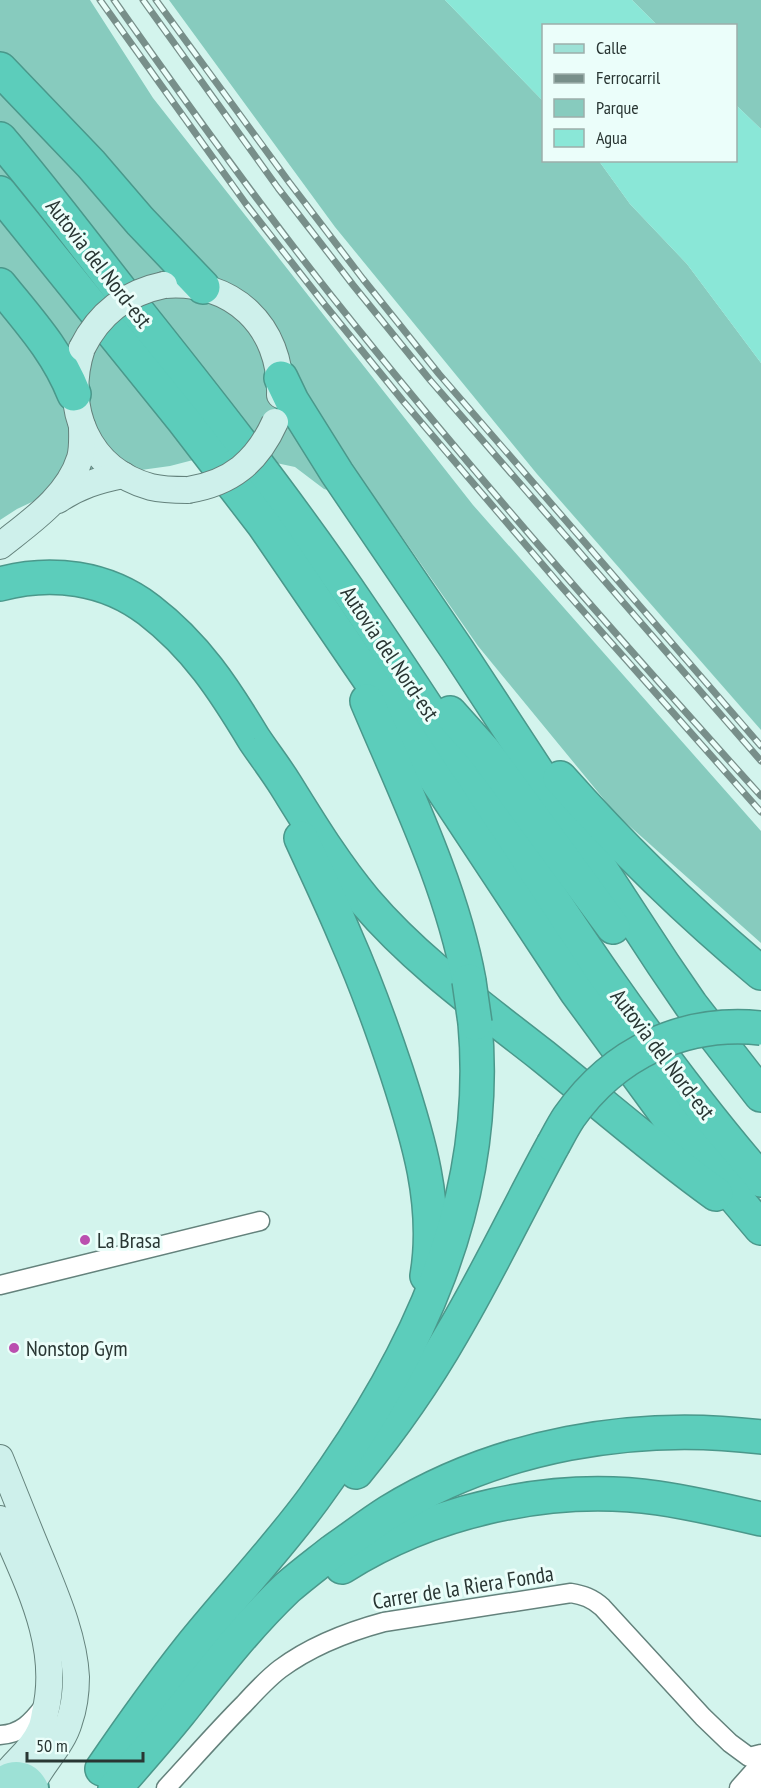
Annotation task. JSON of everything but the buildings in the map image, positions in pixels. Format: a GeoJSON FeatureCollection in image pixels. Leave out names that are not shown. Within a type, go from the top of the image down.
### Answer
{"type":"FeatureCollection","features":[{"type":"Feature","properties":{"kind":"highway"},"geometry":{"type":"LineString","coordinates":[[0,69],[91,164],[140,221],[203,287]]}},
{"type":"Feature","properties":{"kind":"highway","name":"Autovia del Nord-est"},"geometry":{"type":"LineString","coordinates":[[0,139],[276,489],[384,644],[601,971],[698,1104],[761,1180]]}},
{"type":"Feature","properties":{"kind":"highway","name":"Autovia del Nord-est"},"geometry":{"type":"LineString","coordinates":[[0,193],[191,430],[264,525],[339,633],[576,990],[674,1125],[761,1227]]}},
{"type":"Feature","properties":{"kind":"highway"},"geometry":{"type":"LineString","coordinates":[[0,285],[54,353],[75,394]]}},
{"type":"Feature","properties":{"kind":"highway"},"geometry":{"type":"LineString","coordinates":[[281,378],[303,420],[663,964],[691,1005],[761,1095]]}},
{"type":"Feature","properties":{"kind":"highway"},"geometry":{"type":"LineString","coordinates":[[0,584],[36,577],[69,577],[108,587],[129,597],[167,625],[198,655],[228,696],[331,858],[366,901],[414,951],[679,1167],[761,1227]]}},
{"type":"Feature","properties":{"kind":"highway"},"geometry":{"type":"LineString","coordinates":[[106,1782],[143,1710],[190,1648],[271,1553],[314,1498],[395,1372],[434,1290],[454,1231],[470,1168],[476,1125],[478,1065],[469,981],[453,916],[422,830],[339,633]]}},
{"type":"Feature","properties":{"kind":"highway"},"geometry":{"type":"LineString","coordinates":[[384,644],[484,751],[675,1013],[701,1045],[738,1085],[761,1100]]}},
{"type":"Feature","properties":{"kind":"highway"},"geometry":{"type":"LineString","coordinates":[[472,673],[594,816],[680,902],[761,973]]}},
{"type":"Feature","properties":{"kind":"highway"},"geometry":{"type":"LineString","coordinates":[[254,739],[346,936],[368,990],[405,1098],[426,1175],[430,1233],[427,1275],[411,1320],[368,1416]]}},
{"type":"Feature","properties":{"kind":"highway"},"geometry":{"type":"LineString","coordinates":[[106,1782],[235,1614],[346,1485],[411,1399],[469,1304],[553,1145],[570,1117],[598,1083],[618,1065],[660,1041],[715,1027],[761,1028]]}},
{"type":"Feature","properties":{"kind":"highway"},"geometry":{"type":"LineString","coordinates":[[178,1714],[221,1660],[288,1588],[358,1533],[422,1494],[496,1463],[591,1439],[666,1431],[719,1432],[761,1437]]}},
{"type":"Feature","properties":{"kind":"highway"},"geometry":{"type":"LineString","coordinates":[[106,1782],[298,1598],[352,1561],[398,1537],[467,1512],[495,1505],[543,1498],[605,1495],[657,1498],[761,1519]]}},
{"type":"Feature","properties":{"kind":"main road"},"geometry":{"type":"LineString","coordinates":[[46,509],[63,489],[80,458],[82,426],[75,394],[75,378],[82,348],[98,322],[115,305],[136,293],[164,285],[203,287],[235,301],[259,323],[270,339],[281,378],[280,400],[275,422],[259,451],[236,472],[218,482],[203,488],[188,490],[153,488],[123,475],[100,455],[89,441],[82,426]]}},
{"type":"Feature","properties":{"kind":"main road"},"geometry":{"type":"LineString","coordinates":[[0,546],[76,488],[87,483],[123,475]]}},
{"type":"Feature","properties":{"kind":"main road"},"geometry":{"type":"LineString","coordinates":[[0,1458],[63,1617],[76,1677],[74,1707],[69,1725],[56,1750],[38,1774],[11,1777]]}},
{"type":"Feature","properties":{"kind":"main road"},"geometry":{"type":"LineString","coordinates":[[0,1519],[42,1625],[51,1675],[41,1730],[11,1777]]}},
{"type":"Feature","properties":{"kind":"street"},"geometry":{"type":"LineString","coordinates":[[0,1285],[261,1221]]}},
{"type":"Feature","properties":{"kind":"street","name":"Carrer de la Riera Fonda"},"geometry":{"type":"LineString","coordinates":[[166,1788],[228,1719],[279,1669],[331,1640],[384,1622],[571,1593],[581,1594],[602,1607],[703,1717],[730,1743],[749,1757],[759,1761]]}},
{"type":"Feature","properties":{"kind":"street"},"geometry":{"type":"LineString","coordinates":[[0,1735],[20,1731],[33,1720],[48,1699]]}},
{"type":"Feature","properties":{"kind":"street"},"geometry":{"type":"LineString","coordinates":[[739,1788],[759,1761]]}},
{"type":"Feature","properties":{"kind":"street"},"geometry":{"type":"LineString","coordinates":[[757,1788],[754,1779],[759,1761]]}},
{"type":"Feature","properties":{"kind":"green space"},"geometry":{"type":"Polygon","coordinates":[[[0,0],[90,0],[153,98],[473,505],[761,831],[761,943],[616,814],[478,646],[389,518],[374,502],[324,489],[295,467],[224,452],[170,466],[83,478],[17,509],[0,520],[0,0]]]}},
{"type":"Feature","properties":{"kind":"green space"},"geometry":{"type":"Polygon","coordinates":[[[169,0],[445,0],[542,100],[542,162],[600,162],[630,204],[687,264],[761,363],[761,730],[537,474],[335,227],[169,0]]]}},
{"type":"Feature","properties":{"kind":"green space"},"geometry":{"type":"Polygon","coordinates":[[[632,0],[761,0],[761,129],[737,106],[737,24],[656,24],[632,0]]]}},
{"type":"Feature","properties":{"kind":"water"},"geometry":{"type":"Polygon","coordinates":[[[445,0],[632,0],[656,24],[542,24],[542,100],[445,0]]]}},
{"type":"Feature","properties":{"kind":"water"},"geometry":{"type":"Polygon","coordinates":[[[737,106],[761,129],[761,363],[687,264],[630,204],[600,162],[737,162],[737,106]]]}},
{"type":"Feature","properties":{"kind":"railway"},"geometry":{"type":"LineString","coordinates":[[100,0],[246,204],[403,401],[560,585],[761,812]]}},
{"type":"Feature","properties":{"kind":"railway"},"geometry":{"type":"LineString","coordinates":[[114,0],[249,188],[385,363],[544,551],[761,796]]}},
{"type":"Feature","properties":{"kind":"railway"},"geometry":{"type":"LineString","coordinates":[[143,0],[278,188],[430,380],[761,761]]}},
{"type":"Feature","properties":{"kind":"railway"},"geometry":{"type":"LineString","coordinates":[[156,0],[289,182],[439,374],[761,746]]}},
{"type":"Feature","properties":{"kind":"place","name":"La Brasa"},"geometry":{"type":"Point","coordinates":[85,1240]}},
{"type":"Feature","properties":{"kind":"place","name":"Nonstop Gym"},"geometry":{"type":"Point","coordinates":[14,1348]}}]}
